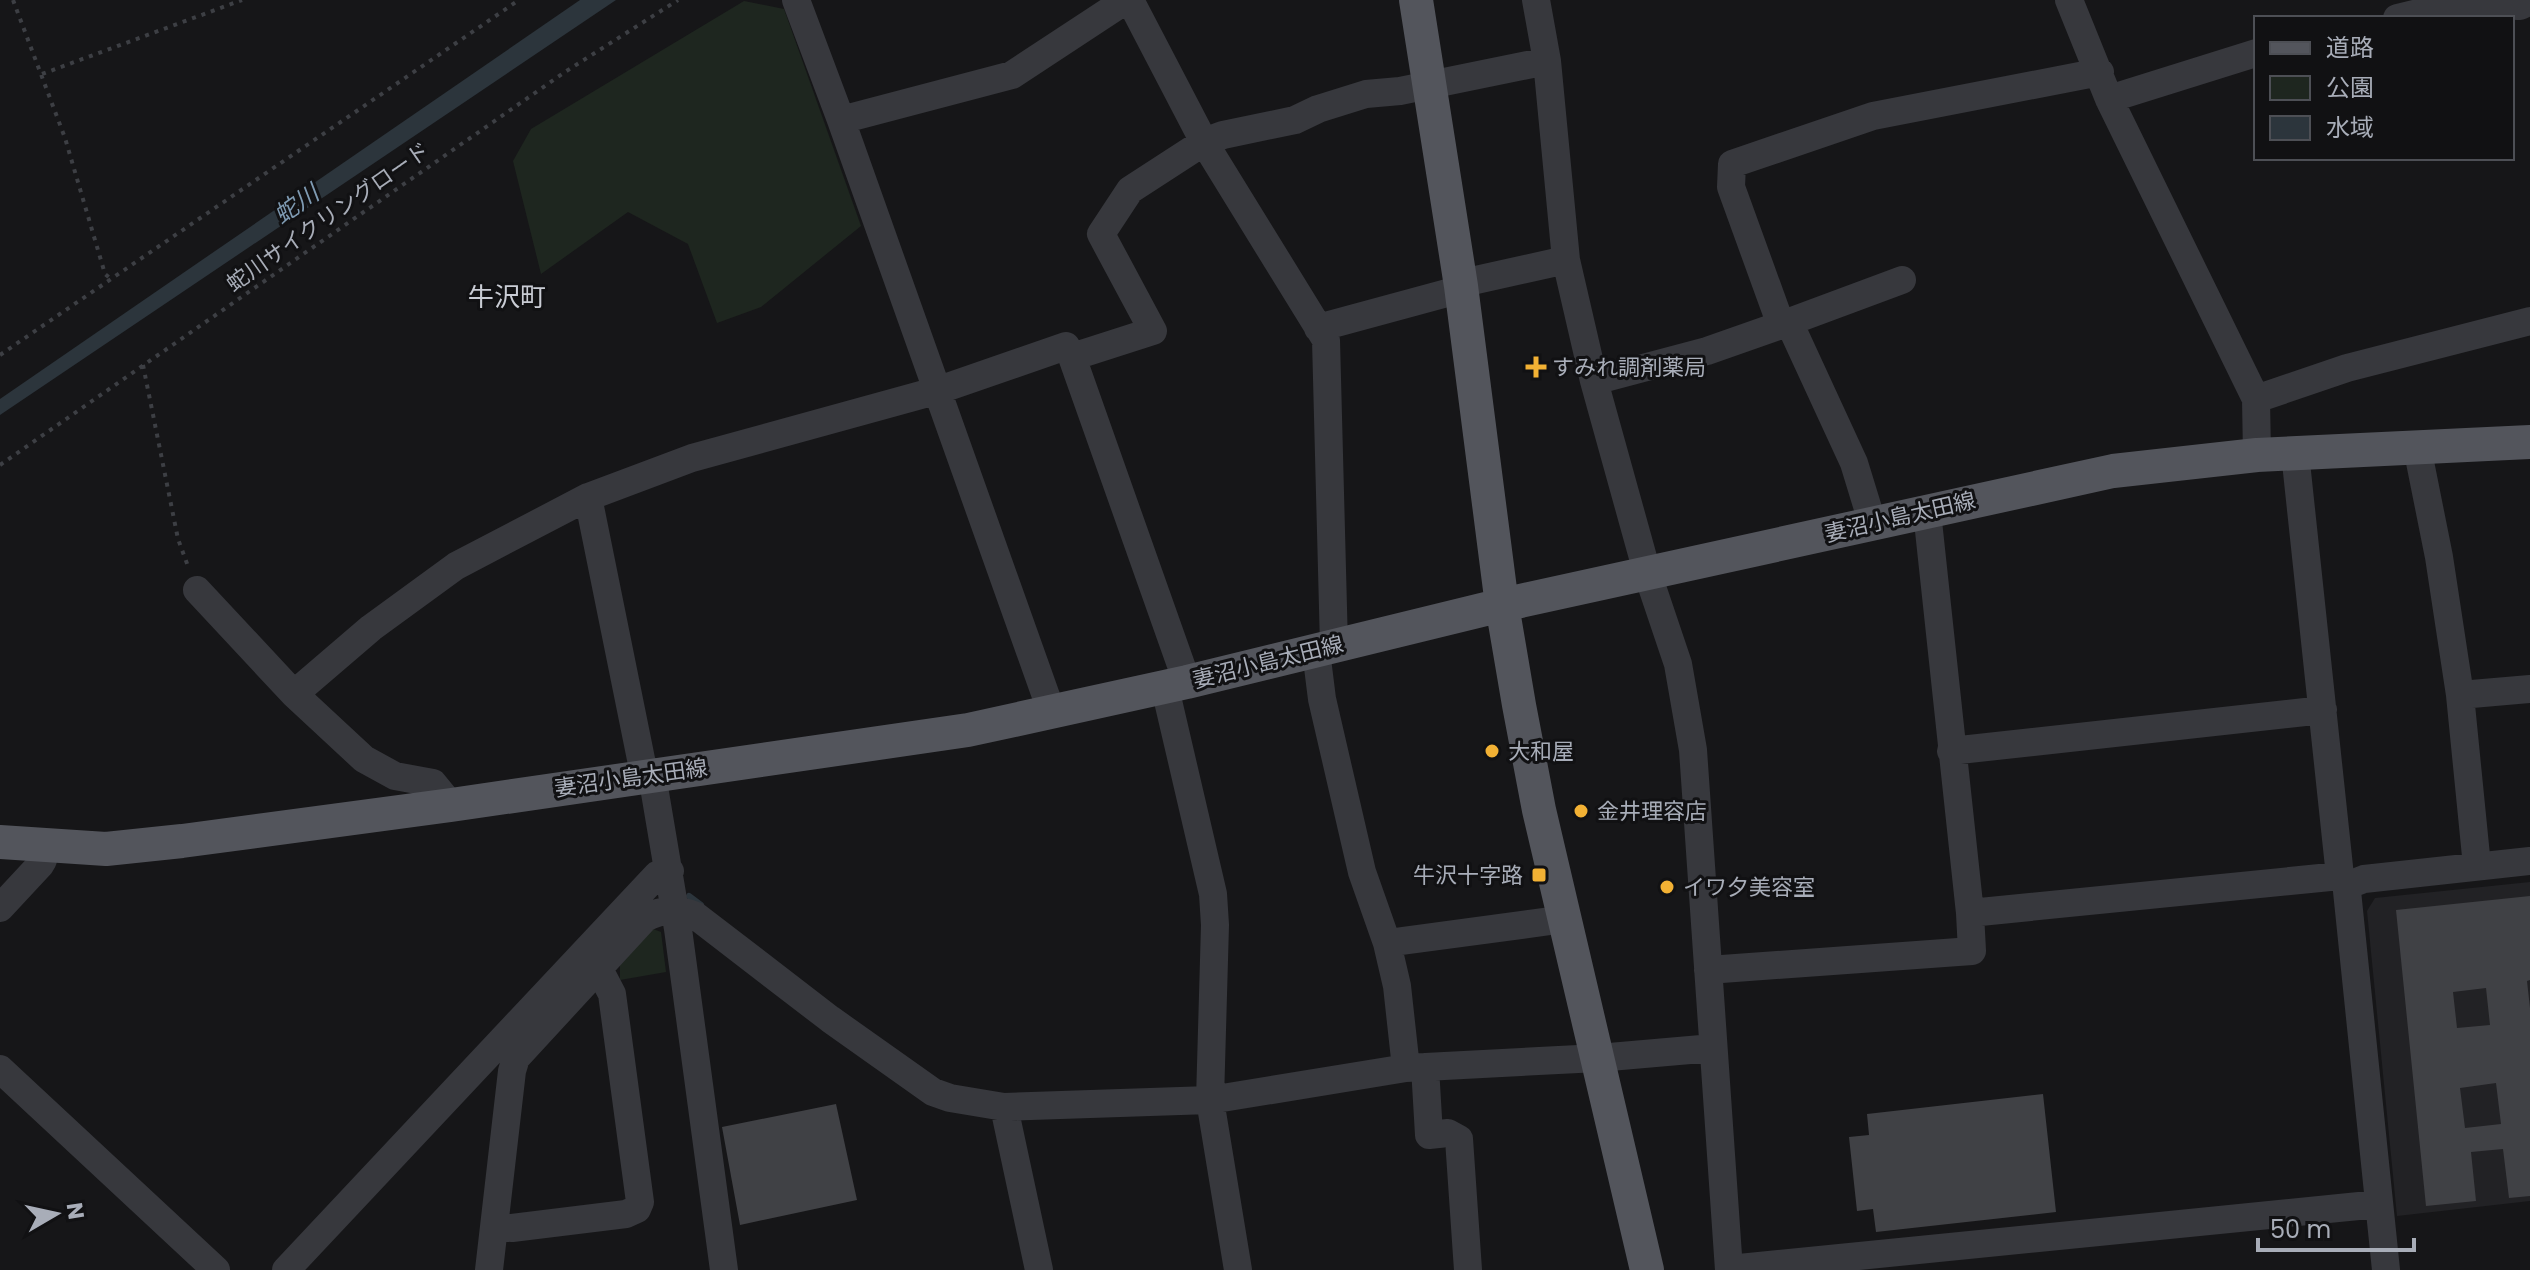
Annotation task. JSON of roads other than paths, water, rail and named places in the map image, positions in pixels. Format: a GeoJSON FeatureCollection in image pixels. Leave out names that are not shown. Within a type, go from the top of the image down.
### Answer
{"type":"FeatureCollection","features":[{"type":"Feature","properties":{"kind":"main road"},"geometry":{"type":"LineString","coordinates":[[1416,0],[1461,286],[1502,605],[1539,810],[1647,1270]]}},
{"type":"Feature","properties":{"kind":"main road","name":"妻沼小島太田線"},"geometry":{"type":"LineString","coordinates":[[0,842],[44,847],[121,847],[451,805],[953,732],[1176,685],[1647,572],[2113,471],[2257,455],[2530,442]]}},
{"type":"Feature","properties":{"kind":"street"},"geometry":{"type":"LineString","coordinates":[[796,0],[939,390],[1052,713]]}},
{"type":"Feature","properties":{"kind":"street"},"geometry":{"type":"LineString","coordinates":[[841,120],[1012,75],[1128,0],[1204,142],[1326,340],[1325,648],[1322,699],[1371,902],[1387,943],[1429,1135],[1448,1133],[1459,1139],[1468,1270]]}},
{"type":"Feature","properties":{"kind":"street"},"geometry":{"type":"LineString","coordinates":[[1536,0],[1547,61],[1566,260],[1594,381],[1647,572],[1668,629],[1686,704],[1693,750],[1729,1270],[2379,1204]]}},
{"type":"Feature","properties":{"kind":"street"},"geometry":{"type":"LineString","coordinates":[[2069,0],[2109,99],[2256,399],[2257,455]]}},
{"type":"Feature","properties":{"kind":"street"},"geometry":{"type":"LineString","coordinates":[[2405,16],[2452,5],[2520,6],[2530,1]]}},
{"type":"Feature","properties":{"kind":"street"},"geometry":{"type":"LineString","coordinates":[[2109,99],[2254,54]]}},
{"type":"Feature","properties":{"kind":"street"},"geometry":{"type":"LineString","coordinates":[[294,694],[371,628],[456,566],[588,497],[692,458],[1069,351],[1153,331],[1101,234],[1130,190],[1204,142],[1255,126],[1295,120],[1348,99],[1547,61]]}},
{"type":"Feature","properties":{"kind":"street"},"geometry":{"type":"LineString","coordinates":[[1873,525],[1854,463],[1785,323],[1731,187],[1732,164],[1873,116],[2100,72]]}},
{"type":"Feature","properties":{"kind":"street"},"geometry":{"type":"LineString","coordinates":[[1318,328],[1476,280],[1566,260]]}},
{"type":"Feature","properties":{"kind":"street"},"geometry":{"type":"LineString","coordinates":[[1594,381],[1707,351],[1902,280]]}},
{"type":"Feature","properties":{"kind":"street"},"geometry":{"type":"LineString","coordinates":[[2256,399],[2347,368],[2530,321]]}},
{"type":"Feature","properties":{"kind":"street"},"geometry":{"type":"LineString","coordinates":[[1069,351],[1176,685],[1213,894],[1215,925],[1210,1100],[1238,1270]]}},
{"type":"Feature","properties":{"kind":"street"},"geometry":{"type":"LineString","coordinates":[[2417,447],[2439,557],[2460,695],[2477,866]]}},
{"type":"Feature","properties":{"kind":"street"},"geometry":{"type":"LineString","coordinates":[[2295,453],[2323,710],[2346,880],[2386,1270]]}},
{"type":"Feature","properties":{"kind":"street"},"geometry":{"type":"LineString","coordinates":[[588,497],[642,764],[652,775],[670,871],[724,1270]]}},
{"type":"Feature","properties":{"kind":"street"},"geometry":{"type":"LineString","coordinates":[[1708,970],[1972,951],[1927,512]]}},
{"type":"Feature","properties":{"kind":"street"},"geometry":{"type":"LineString","coordinates":[[197,590],[294,694],[364,759],[395,776],[433,783],[451,805]]}},
{"type":"Feature","properties":{"kind":"street"},"geometry":{"type":"LineString","coordinates":[[2460,695],[2530,689]]}},
{"type":"Feature","properties":{"kind":"street"},"geometry":{"type":"LineString","coordinates":[[1951,751],[2323,710]]}},
{"type":"Feature","properties":{"kind":"street"},"geometry":{"type":"LineString","coordinates":[[0,908],[40,865],[44,847]]}},
{"type":"Feature","properties":{"kind":"street"},"geometry":{"type":"LineString","coordinates":[[1970,913],[2364,879],[2530,861]]}},
{"type":"Feature","properties":{"kind":"street"},"geometry":{"type":"LineString","coordinates":[[286,1270],[657,875],[670,871]]}},
{"type":"Feature","properties":{"kind":"street"},"geometry":{"type":"LineString","coordinates":[[489,1270],[516,1058],[645,918],[663,911],[675,909],[696,916],[830,1019],[933,1092],[1004,1107],[1210,1100],[1416,1068],[1713,1048]]}},
{"type":"Feature","properties":{"kind":"street"},"geometry":{"type":"LineString","coordinates":[[1387,943],[1565,919]]}},
{"type":"Feature","properties":{"kind":"street"},"geometry":{"type":"LineString","coordinates":[[494,1227],[512,1228],[626,1214],[637,1209],[640,1202],[612,994],[599,969]]}},
{"type":"Feature","properties":{"kind":"street"},"geometry":{"type":"LineString","coordinates":[[0,1069],[216,1270]]}},
{"type":"Feature","properties":{"kind":"street"},"geometry":{"type":"LineString","coordinates":[[1004,1107],[1039,1270]]}},
{"type":"Feature","properties":{"kind":"water","name":"蛇川"},"geometry":{"type":"Polygon","coordinates":[[[580,0],[616,0],[0,415],[0,399],[580,0]]]}},
{"type":"Feature","properties":{"kind":"waterway"},"geometry":{"type":"LineString","coordinates":[[689,896],[701,905]]}},
{"type":"Feature","properties":{"kind":"place","name":"すみれ調剤薬局"},"geometry":{"type":"Point","coordinates":[1536,367]}},
{"type":"Feature","properties":{"kind":"place","name":"大和屋"},"geometry":{"type":"Point","coordinates":[1492,751]}},
{"type":"Feature","properties":{"kind":"place","name":"金井理容店"},"geometry":{"type":"Point","coordinates":[1581,811]}},
{"type":"Feature","properties":{"kind":"place","name":"牛沢十字路"},"geometry":{"type":"Point","coordinates":[1539,875]}},
{"type":"Feature","properties":{"kind":"place","name":"イワ夕美容室"},"geometry":{"type":"Point","coordinates":[1667,887]}},
{"type":"Feature","properties":{"kind":"district","name":"牛沢町"},"geometry":{"type":"Point","coordinates":[507,297]}}]}
